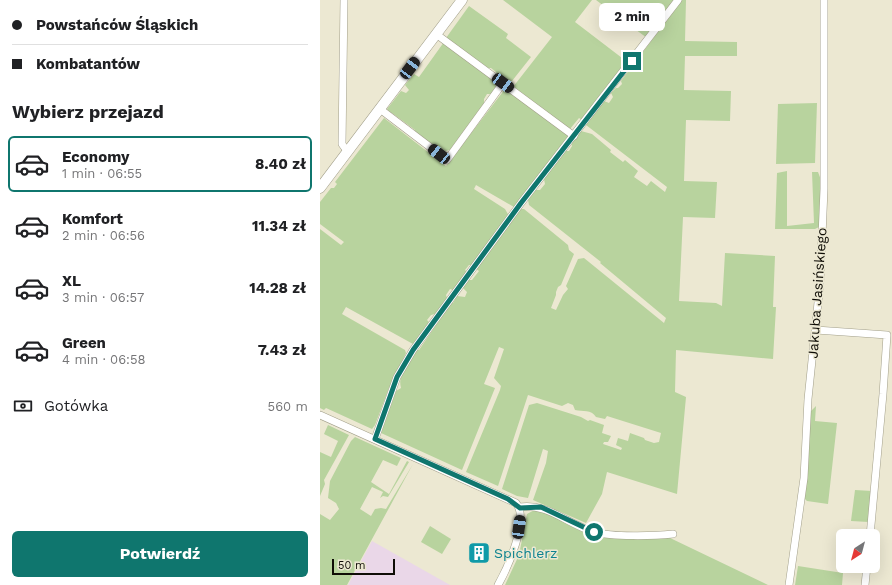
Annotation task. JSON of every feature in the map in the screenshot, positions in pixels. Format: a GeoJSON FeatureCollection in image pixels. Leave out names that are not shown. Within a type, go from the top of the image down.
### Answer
{"type":"FeatureCollection","features":[{"type":"Feature","properties":{"kind":"street"},"geometry":{"type":"LineString","coordinates":[[344,0],[342,144],[347,151]]}},
{"type":"Feature","properties":{"kind":"street"},"geometry":{"type":"LineString","coordinates":[[320,188],[462,0]]}},
{"type":"Feature","properties":{"kind":"street"},"geometry":{"type":"LineString","coordinates":[[375,439],[397,377],[413,350],[521,203],[678,0]]}},
{"type":"Feature","properties":{"kind":"street","name":"Jakuba Jasińskiego"},"geometry":{"type":"LineString","coordinates":[[789,585],[804,478],[808,399],[816,330],[824,189],[824,0]]}},
{"type":"Feature","properties":{"kind":"street"},"geometry":{"type":"LineString","coordinates":[[436,34],[574,136]]}},
{"type":"Feature","properties":{"kind":"street"},"geometry":{"type":"LineString","coordinates":[[380,108],[447,160],[503,83]]}},
{"type":"Feature","properties":{"kind":"street"},"geometry":{"type":"LineString","coordinates":[[816,330],[888,340],[871,529]]}},
{"type":"Feature","properties":{"kind":"street"},"geometry":{"type":"LineString","coordinates":[[320,414],[508,499],[520,508],[541,507],[594,532],[613,534],[673,534]]}},
{"type":"Feature","properties":{"kind":"street"},"geometry":{"type":"LineString","coordinates":[[498,585],[515,545],[521,515],[520,508]]}},
{"type":"Feature","properties":{"kind":"street"},"geometry":{"type":"LineString","coordinates":[[864,585],[866,573]]}},
{"type":"Feature","properties":{"kind":"shaded area"},"geometry":{"type":"Polygon","coordinates":[[[372,541],[450,585],[348,585],[372,541]]]}},
{"type":"Feature","properties":{"kind":"green space"},"geometry":{"type":"Polygon","coordinates":[[[503,0],[592,0],[575,22],[626,61],[627,63],[601,93],[598,100],[582,120],[579,118],[570,129],[513,87],[552,37],[503,0]]]}},
{"type":"Feature","properties":{"kind":"green space"},"geometry":{"type":"Polygon","coordinates":[[[596,0],[674,0],[647,38],[596,0]]]}},
{"type":"Feature","properties":{"kind":"green space"},"geometry":{"type":"Polygon","coordinates":[[[682,0],[686,0],[685,41],[737,42],[737,56],[685,56],[684,90],[731,91],[730,121],[686,120],[684,181],[717,182],[715,218],[683,217],[679,301],[716,303],[722,306],[725,253],[775,256],[773,307],[776,307],[773,359],[676,350],[675,392],[686,397],[677,494],[607,472],[602,494],[586,523],[533,500],[546,463],[548,451],[543,449],[528,498],[517,496],[502,489],[529,405],[537,403],[604,425],[602,433],[611,436],[608,442],[604,442],[603,444],[621,450],[622,448],[616,445],[618,438],[628,441],[630,433],[654,443],[659,442],[661,433],[607,416],[605,419],[596,417],[594,414],[589,412],[575,410],[573,405],[568,403],[562,406],[528,395],[498,486],[466,472],[500,390],[501,386],[494,378],[504,349],[499,347],[484,384],[495,388],[462,470],[381,433],[396,391],[401,388],[400,383],[402,372],[407,363],[417,350],[419,350],[457,296],[465,297],[467,292],[462,287],[468,280],[472,280],[479,271],[476,269],[521,209],[524,209],[568,245],[569,250],[574,254],[561,285],[558,287],[551,308],[556,310],[563,295],[568,289],[566,286],[578,259],[584,258],[664,323],[666,318],[600,263],[601,262],[529,205],[528,200],[536,190],[540,190],[545,184],[544,179],[565,151],[569,151],[572,146],[571,143],[581,131],[592,134],[611,150],[610,152],[623,162],[625,160],[638,171],[634,177],[647,186],[651,181],[665,192],[667,187],[586,125],[604,101],[609,103],[613,97],[611,93],[622,84],[621,81],[682,0]]]}},
{"type":"Feature","properties":{"kind":"green space"},"geometry":{"type":"Polygon","coordinates":[[[469,6],[508,34],[506,38],[531,57],[512,81],[507,83],[497,76],[496,72],[491,68],[487,68],[446,38],[469,6]]]}},
{"type":"Feature","properties":{"kind":"green space"},"geometry":{"type":"Polygon","coordinates":[[[444,42],[498,83],[491,94],[487,94],[484,99],[484,103],[450,150],[445,151],[441,148],[439,151],[415,133],[415,130],[392,113],[391,114],[387,109],[401,91],[406,93],[409,90],[405,85],[414,74],[419,77],[444,42]]]}},
{"type":"Feature","properties":{"kind":"green space"},"geometry":{"type":"Polygon","coordinates":[[[505,89],[568,134],[569,138],[514,207],[476,185],[474,189],[505,209],[509,216],[499,229],[497,229],[494,236],[472,265],[469,265],[465,270],[467,272],[453,290],[450,289],[446,295],[447,298],[435,314],[431,315],[427,320],[429,322],[413,344],[346,307],[342,314],[405,350],[406,353],[389,388],[375,425],[372,429],[326,408],[324,410],[320,408],[320,229],[341,245],[344,242],[320,224],[320,202],[331,188],[334,188],[337,184],[335,182],[384,118],[446,166],[505,89]]]}},
{"type":"Feature","properties":{"kind":"green space"},"geometry":{"type":"Polygon","coordinates":[[[817,103],[815,163],[776,164],[778,104],[817,103]]]}},
{"type":"Feature","properties":{"kind":"green space"},"geometry":{"type":"Polygon","coordinates":[[[787,171],[787,226],[814,223],[812,172],[818,172],[821,180],[819,227],[815,229],[775,229],[777,173],[787,171]]]}},
{"type":"Feature","properties":{"kind":"green space"},"geometry":{"type":"Polygon","coordinates":[[[816,406],[815,421],[837,423],[828,504],[807,501],[804,498],[810,412],[816,406]]]}},
{"type":"Feature","properties":{"kind":"green space"},"geometry":{"type":"Polygon","coordinates":[[[328,425],[349,435],[324,480],[325,484],[320,496],[320,452],[331,457],[338,441],[324,434],[328,425]]]}},
{"type":"Feature","properties":{"kind":"green space"},"geometry":{"type":"Polygon","coordinates":[[[355,437],[401,458],[397,466],[383,460],[371,482],[389,494],[407,461],[409,462],[388,497],[383,496],[380,498],[383,492],[372,487],[360,509],[371,516],[375,509],[386,509],[413,464],[347,585],[320,585],[320,514],[330,520],[339,509],[336,503],[328,498],[330,481],[351,441],[355,437]]]}},
{"type":"Feature","properties":{"kind":"green space"},"geometry":{"type":"Polygon","coordinates":[[[855,490],[872,491],[869,522],[851,521],[855,490]]]}},
{"type":"Feature","properties":{"kind":"green space"},"geometry":{"type":"Polygon","coordinates":[[[538,508],[593,536],[668,537],[768,585],[505,585],[519,555],[527,514],[538,508]]]}},
{"type":"Feature","properties":{"kind":"green space"},"geometry":{"type":"Polygon","coordinates":[[[430,526],[451,539],[442,554],[421,542],[430,526]]]}},
{"type":"Feature","properties":{"kind":"green space"},"geometry":{"type":"Polygon","coordinates":[[[798,566],[843,573],[842,585],[795,585],[798,566]]]}},
{"type":"Feature","properties":{"kind":"place","name":"Spichlerz"},"geometry":{"type":"Point","coordinates":[479,553]}},
{"type":"Feature","properties":{"kind":"route"},"geometry":{"type":"LineString","coordinates":[[594,532],[541,507],[528,506],[520,508],[508,499],[375,439],[397,377],[413,350],[521,203],[632,61]]}}]}
